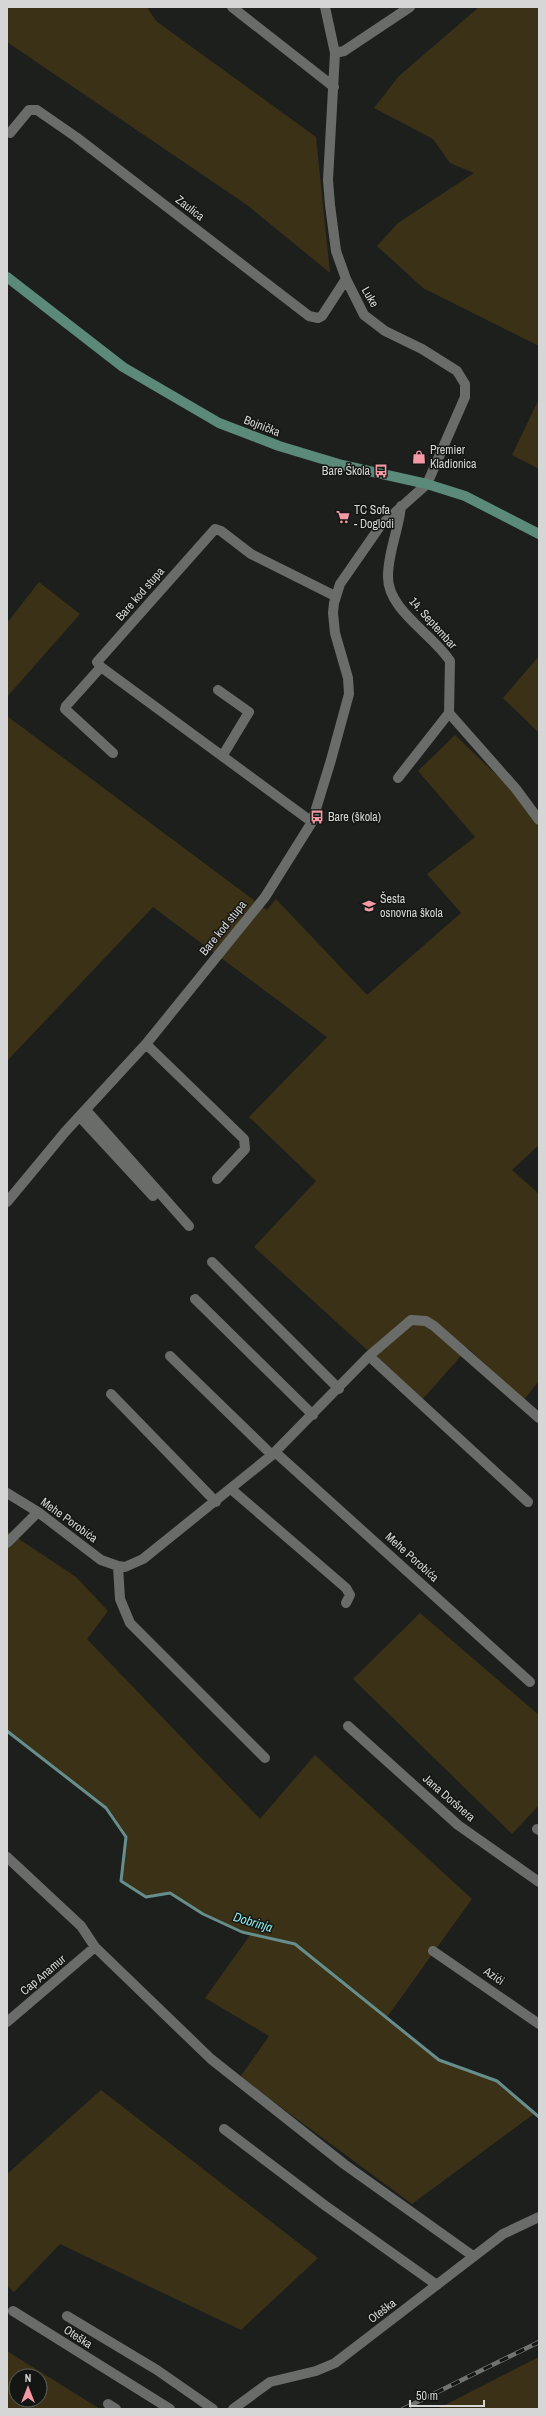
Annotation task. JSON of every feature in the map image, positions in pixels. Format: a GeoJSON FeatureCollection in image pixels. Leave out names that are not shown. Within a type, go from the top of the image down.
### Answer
{"type":"FeatureCollection","features":[{"type":"Feature","properties":{"kind":"main road","name":"Bojnička"},"geometry":{"type":"LineString","coordinates":[[7,277],[123,367],[219,423],[279,446],[342,465],[427,484],[464,496],[539,534]]}},
{"type":"Feature","properties":{"kind":"street"},"geometry":{"type":"LineString","coordinates":[[232,7],[334,87]]}},
{"type":"Feature","properties":{"kind":"street","name":"Luke"},"geometry":{"type":"LineString","coordinates":[[325,7],[335,53],[328,180],[332,228],[336,251],[346,279],[364,315],[394,337],[440,360],[456,371],[464,384],[465,397],[427,484]]}},
{"type":"Feature","properties":{"kind":"street"},"geometry":{"type":"LineString","coordinates":[[335,53],[344,51],[410,7]]}},
{"type":"Feature","properties":{"kind":"street","name":"Zaulica"},"geometry":{"type":"LineString","coordinates":[[10,133],[29,110],[37,110],[76,137],[309,316],[318,318],[322,316],[346,279]]}},
{"type":"Feature","properties":{"kind":"street","name":"Bare kod stupa"},"geometry":{"type":"LineString","coordinates":[[7,1202],[83,1113],[146,1044],[270,890],[312,822],[332,760],[349,694],[348,678],[335,634],[333,613],[335,596],[340,584],[381,525],[427,484]]}},
{"type":"Feature","properties":{"kind":"street","name":"14. Septembar"},"geometry":{"type":"LineString","coordinates":[[401,506],[399,522],[390,554],[388,585],[405,611],[450,661],[449,713]]}},
{"type":"Feature","properties":{"kind":"street","name":"Bare kod stupa"},"geometry":{"type":"LineString","coordinates":[[101,667],[97,662],[215,529],[221,531],[251,554],[335,596]]}},
{"type":"Feature","properties":{"kind":"street"},"geometry":{"type":"LineString","coordinates":[[113,753],[65,709],[101,667],[223,755],[312,822]]}},
{"type":"Feature","properties":{"kind":"street"},"geometry":{"type":"LineString","coordinates":[[218,690],[249,712],[223,755]]}},
{"type":"Feature","properties":{"kind":"street"},"geometry":{"type":"LineString","coordinates":[[398,778],[449,713],[516,789],[539,820]]}},
{"type":"Feature","properties":{"kind":"street"},"geometry":{"type":"LineString","coordinates":[[146,1044],[244,1139],[245,1148],[216,1179]]}},
{"type":"Feature","properties":{"kind":"street"},"geometry":{"type":"LineString","coordinates":[[83,1113],[167,1210]]}},
{"type":"Feature","properties":{"kind":"street"},"geometry":{"type":"LineString","coordinates":[[83,1113],[189,1226]]}},
{"type":"Feature","properties":{"kind":"street"},"geometry":{"type":"LineString","coordinates":[[212,1262],[339,1389]]}},
{"type":"Feature","properties":{"kind":"street"},"geometry":{"type":"LineString","coordinates":[[195,1300],[313,1415]]}},
{"type":"Feature","properties":{"kind":"street"},"geometry":{"type":"LineString","coordinates":[[265,1758],[130,1623],[120,1599],[118,1566],[130,1565],[143,1559],[274,1454],[339,1389],[368,1356],[411,1320],[426,1321],[539,1418]]}},
{"type":"Feature","properties":{"kind":"street","name":"Mehe Porobića"},"geometry":{"type":"LineString","coordinates":[[170,1356],[274,1454],[530,1682]]}},
{"type":"Feature","properties":{"kind":"street"},"geometry":{"type":"LineString","coordinates":[[368,1356],[528,1502]]}},
{"type":"Feature","properties":{"kind":"street"},"geometry":{"type":"LineString","coordinates":[[111,1394],[216,1502]]}},
{"type":"Feature","properties":{"kind":"street"},"geometry":{"type":"LineString","coordinates":[[231,1489],[346,1588],[350,1595],[346,1603]]}},
{"type":"Feature","properties":{"kind":"street","name":"Mehe Porobića"},"geometry":{"type":"LineString","coordinates":[[7,1493],[38,1512],[101,1560],[118,1566]]}},
{"type":"Feature","properties":{"kind":"street"},"geometry":{"type":"LineString","coordinates":[[7,1543],[38,1512]]}},
{"type":"Feature","properties":{"kind":"street","name":"Jana Doršnera"},"geometry":{"type":"LineString","coordinates":[[348,1726],[458,1824],[539,1882]]}},
{"type":"Feature","properties":{"kind":"street"},"geometry":{"type":"LineString","coordinates":[[7,1857],[81,1926],[95,1947],[211,2059],[344,2164],[473,2256]]}},
{"type":"Feature","properties":{"kind":"street","name":"Cap Anamur"},"geometry":{"type":"LineString","coordinates":[[7,2022],[95,1947]]}},
{"type":"Feature","properties":{"kind":"street","name":"Azići"},"geometry":{"type":"LineString","coordinates":[[433,1951],[539,2024]]}},
{"type":"Feature","properties":{"kind":"street"},"geometry":{"type":"LineString","coordinates":[[224,2129],[323,2204],[437,2285]]}},
{"type":"Feature","properties":{"kind":"street","name":"Oteška"},"geometry":{"type":"LineString","coordinates":[[233,2409],[270,2382],[316,2371],[335,2363],[502,2234],[539,2217]]}},
{"type":"Feature","properties":{"kind":"street","name":"Oteška"},"geometry":{"type":"LineString","coordinates":[[13,2311],[170,2409]]}},
{"type":"Feature","properties":{"kind":"street"},"geometry":{"type":"LineString","coordinates":[[67,2316],[157,2370],[213,2409]]}},
{"type":"Feature","properties":{"kind":"shaded area"},"geometry":{"type":"Polygon","coordinates":[[[7,7],[147,7],[156,21],[316,137],[330,273],[247,205],[7,42],[7,7]]]}},
{"type":"Feature","properties":{"kind":"shaded area"},"geometry":{"type":"Polygon","coordinates":[[[479,7],[539,7],[539,346],[423,288],[377,246],[398,223],[474,173],[450,163],[433,139],[374,108],[399,76],[479,7]]]}},
{"type":"Feature","properties":{"kind":"shaded area"},"geometry":{"type":"Polygon","coordinates":[[[539,399],[539,469],[512,455],[539,399]]]}},
{"type":"Feature","properties":{"kind":"shaded area"},"geometry":{"type":"Polygon","coordinates":[[[39,582],[80,614],[7,697],[7,623],[39,582]]]}},
{"type":"Feature","properties":{"kind":"shaded area"},"geometry":{"type":"Polygon","coordinates":[[[539,656],[539,733],[503,698],[539,656]]]}},
{"type":"Feature","properties":{"kind":"shaded area"},"geometry":{"type":"Polygon","coordinates":[[[7,716],[267,910],[276,899],[367,995],[461,913],[427,874],[475,837],[418,771],[455,735],[509,787],[539,828],[539,1145],[512,1170],[539,1194],[539,1381],[523,1401],[468,1348],[422,1400],[254,1247],[316,1181],[249,1117],[327,1037],[153,907],[7,1061],[7,716]]]}},
{"type":"Feature","properties":{"kind":"shaded area"},"geometry":{"type":"Polygon","coordinates":[[[7,1531],[76,1577],[108,1611],[87,1639],[260,1819],[315,1755],[472,1899],[387,2017],[439,2060],[497,2081],[535,2113],[412,2204],[240,2077],[269,2036],[205,1998],[251,1934],[203,1914],[170,1893],[146,1897],[121,1881],[126,1837],[106,1808],[7,1731],[7,1531]]]}},
{"type":"Feature","properties":{"kind":"shaded area"},"geometry":{"type":"Polygon","coordinates":[[[420,1613],[539,1715],[539,1805],[512,1834],[353,1679],[420,1613]]]}},
{"type":"Feature","properties":{"kind":"shaded area"},"geometry":{"type":"Polygon","coordinates":[[[101,2090],[318,2258],[241,2330],[60,2244],[14,2292],[7,2286],[7,2174],[101,2090]]]}},
{"type":"Feature","properties":{"kind":"shaded area"},"geometry":{"type":"Polygon","coordinates":[[[7,2351],[34,2368],[8,2368],[8,2408],[48,2408],[48,2377],[100,2409],[7,2409],[7,2351]]]}},
{"type":"Feature","properties":{"kind":"shaded area"},"geometry":{"type":"Polygon","coordinates":[[[539,2357],[539,2409],[437,2409],[539,2357]]]}},
{"type":"Feature","properties":{"kind":"waterway","name":"Dobrinja"},"geometry":{"type":"LineString","coordinates":[[7,1731],[106,1808],[126,1837],[121,1881],[146,1897],[170,1893],[203,1914],[242,1932],[295,1944],[439,2060],[497,2081],[539,2117]]}},
{"type":"Feature","properties":{"kind":"railway"},"geometry":{"type":"LineString","coordinates":[[403,2409],[539,2342]]}},
{"type":"Feature","properties":{"kind":"place","name":"Premier Kladionica"},"geometry":{"type":"Point","coordinates":[419,457]}},
{"type":"Feature","properties":{"kind":"place","name":"Bare Škola"},"geometry":{"type":"Point","coordinates":[381,471]}},
{"type":"Feature","properties":{"kind":"place","name":"TC Sofa - Doglodi"},"geometry":{"type":"Point","coordinates":[343,517]}},
{"type":"Feature","properties":{"kind":"place","name":"Bare (škola)"},"geometry":{"type":"Point","coordinates":[317,817]}},
{"type":"Feature","properties":{"kind":"place","name":"Šesta osnovna škola"},"geometry":{"type":"Point","coordinates":[369,906]}}]}
